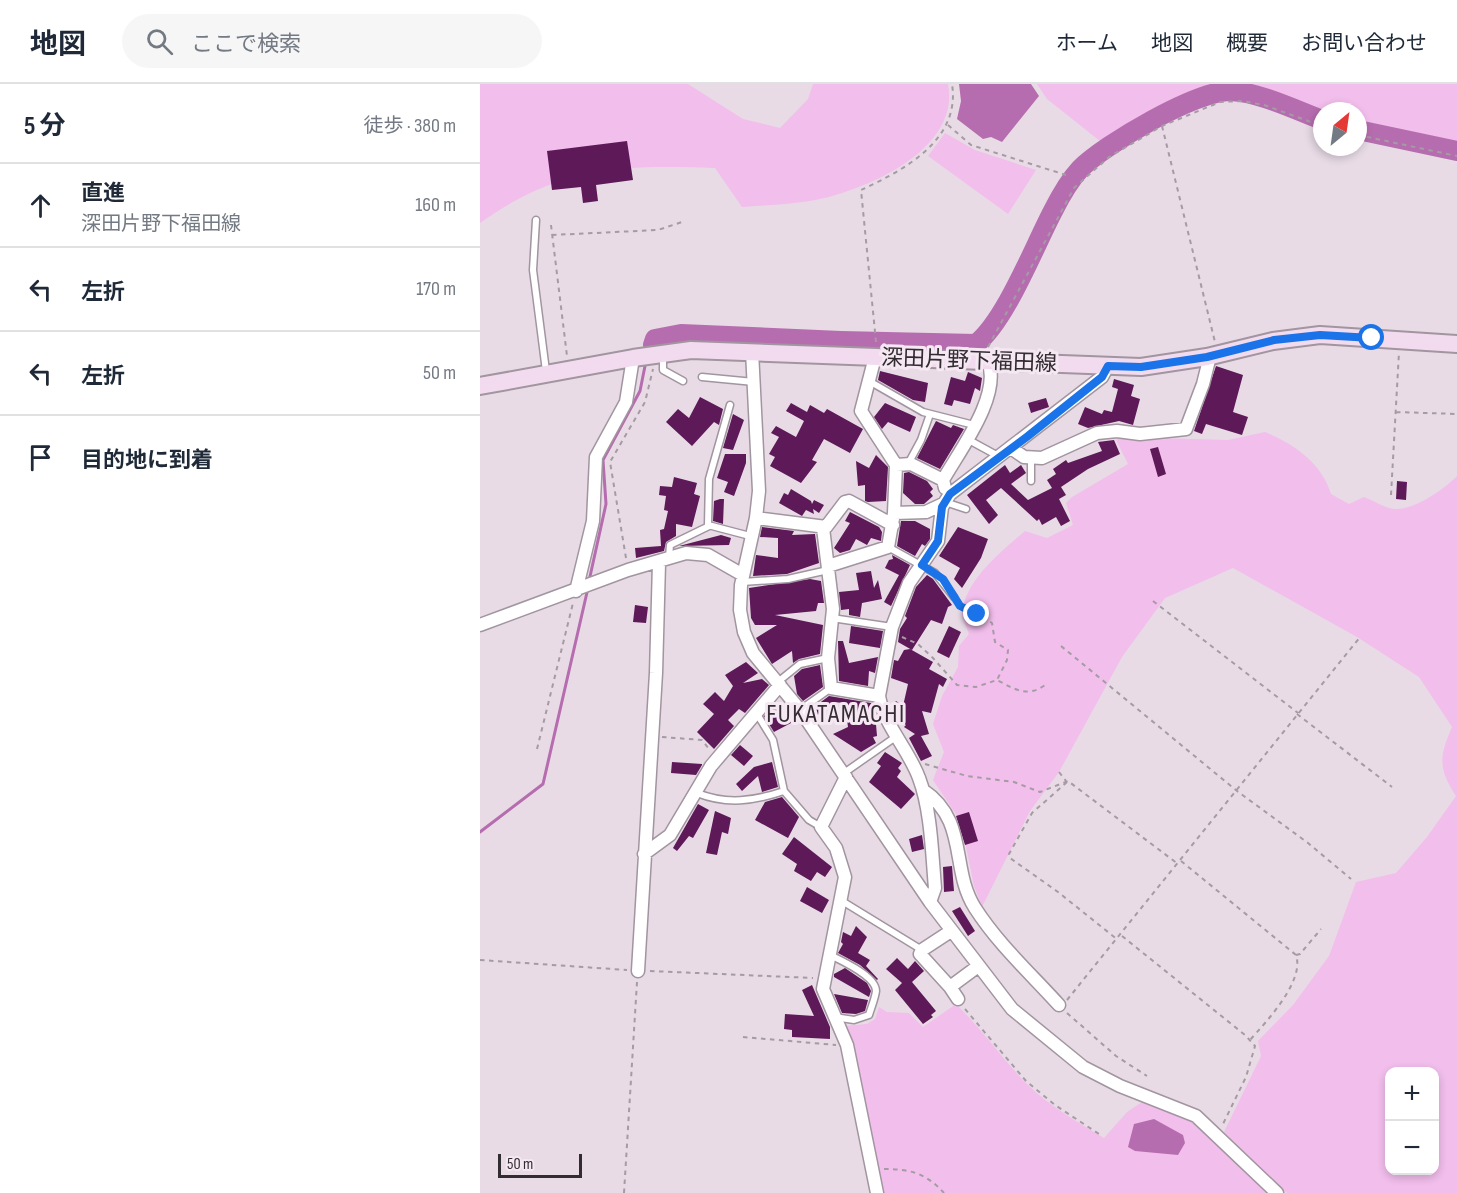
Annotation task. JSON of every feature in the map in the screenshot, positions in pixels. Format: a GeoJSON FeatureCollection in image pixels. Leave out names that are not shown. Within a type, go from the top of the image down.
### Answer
{"type":"FeatureCollection","features":[{"type":"Feature","properties":{"kind":"main road","name":"深田片野下福田線"},"geometry":{"type":"LineString","coordinates":[[480,386],[633,358],[692,350],[1141,367],[1214,355],[1274,340],[1320,335],[1457,344]]}},
{"type":"Feature","properties":{"kind":"street"},"geometry":{"type":"LineString","coordinates":[[752,351],[759,491],[756,518],[742,578],[740,610],[748,645],[762,666],[800,710],[930,902],[977,967],[1012,1009],[1083,1067],[1120,1086],[1196,1116],[1277,1193]]}},
{"type":"Feature","properties":{"kind":"street"},"geometry":{"type":"LineString","coordinates":[[1011,448],[1031,459],[1054,453],[1097,433],[1117,430],[1140,434],[1186,429],[1214,355]]}},
{"type":"Feature","properties":{"kind":"street"},"geometry":{"type":"LineString","coordinates":[[875,357],[861,411],[902,464],[943,480]]}},
{"type":"Feature","properties":{"kind":"street"},"geometry":{"type":"LineString","coordinates":[[576,591],[592,521],[596,457],[626,402],[633,358]]}},
{"type":"Feature","properties":{"kind":"street"},"geometry":{"type":"LineString","coordinates":[[930,902],[935,888],[923,790],[912,761],[881,705],[879,696],[892,629],[909,583],[938,541],[945,501],[943,480],[985,403],[993,379],[986,361]]}},
{"type":"Feature","properties":{"kind":"street"},"geometry":{"type":"LineString","coordinates":[[823,528],[849,501],[894,519],[926,512],[945,501],[1102,377],[1108,366]]}},
{"type":"Feature","properties":{"kind":"street"},"geometry":{"type":"LineString","coordinates":[[828,568],[888,547],[902,464]]}},
{"type":"Feature","properties":{"kind":"street"},"geometry":{"type":"LineString","coordinates":[[756,518],[823,528]]}},
{"type":"Feature","properties":{"kind":"street"},"geometry":{"type":"LineString","coordinates":[[823,528],[832,617],[828,658],[831,688],[879,696]]}},
{"type":"Feature","properties":{"kind":"street"},"geometry":{"type":"LineString","coordinates":[[480,625],[628,570],[686,553],[716,559],[742,578]]}},
{"type":"Feature","properties":{"kind":"street"},"geometry":{"type":"LineString","coordinates":[[638,970],[651,736],[664,561]]}},
{"type":"Feature","properties":{"kind":"street"},"geometry":{"type":"LineString","coordinates":[[644,854],[670,835],[717,758],[757,714],[779,683]]}},
{"type":"Feature","properties":{"kind":"street"},"geometry":{"type":"LineString","coordinates":[[845,775],[821,827],[836,848],[845,877],[842,901],[824,978],[825,997],[847,1045],[877,1193]]}},
{"type":"Feature","properties":{"kind":"street"},"geometry":{"type":"LineString","coordinates":[[923,790],[935,798],[953,826],[968,894],[975,907],[988,926],[1059,1005]]}},
{"type":"Feature","properties":{"kind":"street"},"geometry":{"type":"LineString","coordinates":[[951,931],[922,950],[920,954],[951,987],[958,999]]}},
{"type":"Feature","properties":{"kind":"street"},"geometry":{"type":"LineString","coordinates":[[951,987],[977,967]]}},
{"type":"Feature","properties":{"kind":"lane"},"geometry":{"type":"LineString","coordinates":[[536,219],[533,270],[546,375]]}},
{"type":"Feature","properties":{"kind":"lane"},"geometry":{"type":"LineString","coordinates":[[660,354],[663,370],[682,381]]}},
{"type":"Feature","properties":{"kind":"lane"},"geometry":{"type":"LineString","coordinates":[[702,377],[754,382]]}},
{"type":"Feature","properties":{"kind":"lane"},"geometry":{"type":"LineString","coordinates":[[869,381],[930,414],[974,425]]}},
{"type":"Feature","properties":{"kind":"lane"},"geometry":{"type":"LineString","coordinates":[[709,526],[709,479],[730,405]]}},
{"type":"Feature","properties":{"kind":"lane"},"geometry":{"type":"LineString","coordinates":[[902,464],[921,440],[930,414]]}},
{"type":"Feature","properties":{"kind":"lane"},"geometry":{"type":"LineString","coordinates":[[966,439],[1000,456]]}},
{"type":"Feature","properties":{"kind":"lane"},"geometry":{"type":"LineString","coordinates":[[1030,481],[1031,459]]}},
{"type":"Feature","properties":{"kind":"lane"},"geometry":{"type":"LineString","coordinates":[[945,501],[966,509]]}},
{"type":"Feature","properties":{"kind":"lane"},"geometry":{"type":"LineString","coordinates":[[664,561],[670,544],[709,526],[750,536]]}},
{"type":"Feature","properties":{"kind":"lane"},"geometry":{"type":"LineString","coordinates":[[888,547],[943,579],[954,597]]}},
{"type":"Feature","properties":{"kind":"lane"},"geometry":{"type":"LineString","coordinates":[[742,578],[788,579],[828,568]]}},
{"type":"Feature","properties":{"kind":"lane"},"geometry":{"type":"LineString","coordinates":[[832,617],[892,629]]}},
{"type":"Feature","properties":{"kind":"lane"},"geometry":{"type":"LineString","coordinates":[[779,683],[800,664],[828,658]]}},
{"type":"Feature","properties":{"kind":"lane"},"geometry":{"type":"LineString","coordinates":[[800,710],[831,688]]}},
{"type":"Feature","properties":{"kind":"lane"},"geometry":{"type":"LineString","coordinates":[[757,714],[773,740],[784,791],[809,820],[821,827]]}},
{"type":"Feature","properties":{"kind":"lane"},"geometry":{"type":"LineString","coordinates":[[845,775],[898,736]]}},
{"type":"Feature","properties":{"kind":"lane"},"geometry":{"type":"LineString","coordinates":[[697,793],[715,799],[750,801],[784,791]]}},
{"type":"Feature","properties":{"kind":"lane"},"geometry":{"type":"LineString","coordinates":[[842,901],[922,950]]}},
{"type":"Feature","properties":{"kind":"lane"},"geometry":{"type":"LineString","coordinates":[[830,955],[866,976],[875,985],[876,991],[869,1015],[854,1020],[834,1017]]}},
{"type":"Feature","properties":{"kind":"path"},"geometry":{"type":"LineString","coordinates":[[875,357],[876,332],[861,190],[920,157],[948,125],[953,105],[952,84]]}},
{"type":"Feature","properties":{"kind":"path"},"geometry":{"type":"LineString","coordinates":[[986,361],[987,350],[1074,188],[1109,157],[1162,126],[1210,105],[1242,100],[1264,105],[1313,123]]}},
{"type":"Feature","properties":{"kind":"path"},"geometry":{"type":"LineString","coordinates":[[948,125],[971,145],[1066,175]]}},
{"type":"Feature","properties":{"kind":"path"},"geometry":{"type":"LineString","coordinates":[[1162,126],[1214,355]]}},
{"type":"Feature","properties":{"kind":"path"},"geometry":{"type":"LineString","coordinates":[[1367,137],[1457,156]]}},
{"type":"Feature","properties":{"kind":"path"},"geometry":{"type":"LineString","coordinates":[[552,235],[658,230],[686,221]]}},
{"type":"Feature","properties":{"kind":"path"},"geometry":{"type":"LineString","coordinates":[[551,225],[569,370]]}},
{"type":"Feature","properties":{"kind":"path"},"geometry":{"type":"LineString","coordinates":[[1391,495],[1400,340]]}},
{"type":"Feature","properties":{"kind":"path"},"geometry":{"type":"LineString","coordinates":[[628,570],[610,462],[645,402],[660,354]]}},
{"type":"Feature","properties":{"kind":"path"},"geometry":{"type":"LineString","coordinates":[[1396,412],[1457,414]]}},
{"type":"Feature","properties":{"kind":"path"},"geometry":{"type":"LineString","coordinates":[[537,749],[576,591]]}},
{"type":"Feature","properties":{"kind":"path"},"geometry":{"type":"LineString","coordinates":[[954,597],[960,606],[992,623],[995,642],[1008,650],[1007,660],[997,680]]}},
{"type":"Feature","properties":{"kind":"path"},"geometry":{"type":"LineString","coordinates":[[1153,601],[1392,787]]}},
{"type":"Feature","properties":{"kind":"path"},"geometry":{"type":"LineString","coordinates":[[892,629],[918,644],[957,685],[976,687],[997,680],[1023,692],[1032,692],[1046,685]]}},
{"type":"Feature","properties":{"kind":"path"},"geometry":{"type":"LineString","coordinates":[[1147,1076],[1079,1026],[1059,1005],[1072,997],[1361,636]]}},
{"type":"Feature","properties":{"kind":"path"},"geometry":{"type":"LineString","coordinates":[[1060,646],[1237,791],[1308,843],[1351,879]]}},
{"type":"Feature","properties":{"kind":"path"},"geometry":{"type":"LineString","coordinates":[[651,736],[702,740],[717,758]]}},
{"type":"Feature","properties":{"kind":"path"},"geometry":{"type":"LineString","coordinates":[[912,761],[967,776],[1009,781],[1040,792],[1067,781]]}},
{"type":"Feature","properties":{"kind":"path"},"geometry":{"type":"LineString","coordinates":[[1059,772],[1067,781],[1180,862],[1296,955],[1297,968],[1293,981],[1250,1040]]}},
{"type":"Feature","properties":{"kind":"path"},"geometry":{"type":"LineString","coordinates":[[1067,781],[1032,813],[1009,854],[1010,858],[1058,892],[1118,940]]}},
{"type":"Feature","properties":{"kind":"path"},"geometry":{"type":"LineString","coordinates":[[1296,955],[1300,954],[1321,929]]}},
{"type":"Feature","properties":{"kind":"path"},"geometry":{"type":"LineString","coordinates":[[1121,936],[1255,1046],[1251,1066],[1216,1134]]}},
{"type":"Feature","properties":{"kind":"path"},"geometry":{"type":"LineString","coordinates":[[480,960],[824,978]]}},
{"type":"Feature","properties":{"kind":"path"},"geometry":{"type":"LineString","coordinates":[[624,1193],[638,970]]}},
{"type":"Feature","properties":{"kind":"path"},"geometry":{"type":"LineString","coordinates":[[958,999],[1026,1081],[1102,1136]]}},
{"type":"Feature","properties":{"kind":"path"},"geometry":{"type":"LineString","coordinates":[[743,1037],[847,1045]]}},
{"type":"Feature","properties":{"kind":"path"},"geometry":{"type":"LineString","coordinates":[[872,1168],[904,1168],[928,1177],[944,1193]]}},
{"type":"Feature","properties":{"kind":"shaded area"},"geometry":{"type":"Polygon","coordinates":[[[480,84],[688,84],[743,119],[780,128],[808,99],[813,84],[948,84],[948,106],[941,126],[929,144],[911,159],[870,183],[829,197],[797,203],[742,207],[715,168],[620,169],[564,180],[537,190],[509,204],[480,223],[480,84]]]}},
{"type":"Feature","properties":{"kind":"shaded area"},"geometry":{"type":"Polygon","coordinates":[[[959,84],[1031,84],[1039,96],[1002,142],[991,137],[983,139],[957,119],[961,101],[959,84]]]}},
{"type":"Feature","properties":{"kind":"shaded area"},"geometry":{"type":"Polygon","coordinates":[[[1037,84],[1226,84],[1196,90],[1105,145],[1047,99],[1037,84]]]}},
{"type":"Feature","properties":{"kind":"shaded area"},"geometry":{"type":"Polygon","coordinates":[[[1229,84],[1457,84],[1457,142],[1367,125],[1367,102],[1313,102],[1313,111],[1229,84]]]}},
{"type":"Feature","properties":{"kind":"shaded area"},"geometry":{"type":"Polygon","coordinates":[[[945,133],[975,150],[1036,170],[1008,214],[928,156],[945,133]]]}},
{"type":"Feature","properties":{"kind":"shaded area"},"geometry":{"type":"Polygon","coordinates":[[[1265,432],[1286,442],[1306,456],[1321,473],[1331,494],[1349,504],[1364,497],[1388,508],[1411,506],[1429,498],[1457,476],[1457,1193],[1287,1193],[1268,1178],[1224,1132],[1261,1056],[1258,1041],[1293,1005],[1329,956],[1356,882],[1396,873],[1427,837],[1456,796],[1446,778],[1442,762],[1452,727],[1419,677],[1357,637],[1233,568],[1165,598],[1122,657],[1059,772],[1030,811],[982,907],[974,886],[961,822],[933,780],[944,752],[933,724],[942,696],[958,667],[959,646],[969,634],[962,614],[965,600],[970,588],[986,567],[1025,531],[1047,538],[1073,525],[1066,503],[1072,497],[1128,464],[1116,440],[1123,437],[1228,440],[1265,432]]]}},
{"type":"Feature","properties":{"kind":"shaded area"},"geometry":{"type":"Polygon","coordinates":[[[956,1004],[1027,1084],[1054,1107],[1084,1126],[1104,1138],[1127,1112],[1142,1102],[1177,1113],[1202,1128],[1266,1193],[884,1193],[856,1055],[843,1026],[867,1024],[875,1019],[879,1007],[887,1012],[909,1013],[923,1027],[956,1004]]]}},
{"type":"Feature","properties":{"kind":"shaded area"},"geometry":{"type":"Polygon","coordinates":[[[1154,1119],[1183,1135],[1185,1143],[1178,1155],[1135,1151],[1128,1147],[1134,1124],[1154,1119]]]}},
{"type":"Feature","properties":{"kind":"building"},"geometry":{"type":"Polygon","coordinates":[[[627,141],[633,180],[596,185],[598,201],[583,203],[581,187],[552,190],[547,151],[627,141]]]}},
{"type":"Feature","properties":{"kind":"building"},"geometry":{"type":"Polygon","coordinates":[[[1216,366],[1243,375],[1233,412],[1248,417],[1242,435],[1206,424],[1202,434],[1194,431],[1216,366]]]}},
{"type":"Feature","properties":{"kind":"building"},"geometry":{"type":"Polygon","coordinates":[[[880,371],[928,383],[925,402],[913,400],[878,380],[880,371]]]}},
{"type":"Feature","properties":{"kind":"building"},"geometry":{"type":"Polygon","coordinates":[[[968,372],[982,378],[980,391],[975,388],[970,404],[954,400],[952,406],[944,404],[951,377],[965,381],[968,372]]]}},
{"type":"Feature","properties":{"kind":"building"},"geometry":{"type":"Polygon","coordinates":[[[1114,379],[1134,385],[1131,396],[1140,399],[1133,425],[1119,421],[1088,428],[1078,424],[1085,407],[1102,414],[1104,410],[1112,412],[1118,389],[1112,387],[1114,379]]]}},
{"type":"Feature","properties":{"kind":"building"},"geometry":{"type":"Polygon","coordinates":[[[700,397],[723,409],[719,425],[714,422],[692,446],[666,422],[678,409],[689,418],[700,397]]]}},
{"type":"Feature","properties":{"kind":"building"},"geometry":{"type":"Polygon","coordinates":[[[1046,398],[1049,407],[1031,413],[1028,403],[1046,398]]]}},
{"type":"Feature","properties":{"kind":"building"},"geometry":{"type":"Polygon","coordinates":[[[791,403],[807,412],[810,405],[824,413],[827,409],[863,429],[850,453],[824,439],[812,460],[817,462],[801,483],[770,466],[775,457],[769,454],[779,437],[771,433],[776,426],[796,437],[804,421],[786,411],[791,403]]]}},
{"type":"Feature","properties":{"kind":"building"},"geometry":{"type":"Polygon","coordinates":[[[885,403],[916,417],[910,432],[888,422],[882,429],[874,417],[885,403]]]}},
{"type":"Feature","properties":{"kind":"building"},"geometry":{"type":"Polygon","coordinates":[[[733,414],[744,420],[733,450],[723,448],[733,414]]]}},
{"type":"Feature","properties":{"kind":"building"},"geometry":{"type":"Polygon","coordinates":[[[936,421],[951,428],[953,425],[964,429],[940,469],[917,458],[936,421]]]}},
{"type":"Feature","properties":{"kind":"building"},"geometry":{"type":"Polygon","coordinates":[[[1114,440],[1120,454],[1088,469],[1061,487],[1066,495],[1059,499],[1070,521],[1061,526],[1056,517],[1042,525],[1039,519],[1037,521],[1001,488],[986,500],[998,515],[989,524],[967,495],[1005,465],[1010,473],[1021,465],[1026,473],[1011,484],[1028,500],[1052,488],[1047,480],[1056,474],[1053,469],[1066,460],[1068,463],[1102,451],[1098,442],[1114,440]]]}},
{"type":"Feature","properties":{"kind":"building"},"geometry":{"type":"Polygon","coordinates":[[[1158,447],[1166,474],[1158,477],[1150,449],[1158,447]]]}},
{"type":"Feature","properties":{"kind":"building"},"geometry":{"type":"Polygon","coordinates":[[[725,454],[746,454],[746,463],[734,496],[724,492],[728,482],[717,478],[725,454]]]}},
{"type":"Feature","properties":{"kind":"building"},"geometry":{"type":"Polygon","coordinates":[[[876,455],[888,467],[886,501],[868,502],[865,501],[865,485],[858,486],[856,461],[869,468],[876,455]]]}},
{"type":"Feature","properties":{"kind":"building"},"geometry":{"type":"Polygon","coordinates":[[[909,472],[927,481],[933,489],[930,492],[933,496],[924,504],[915,504],[903,493],[904,473],[909,472]]]}},
{"type":"Feature","properties":{"kind":"building"},"geometry":{"type":"Polygon","coordinates":[[[674,477],[697,483],[694,494],[700,496],[692,527],[676,524],[676,536],[666,542],[664,551],[636,558],[635,548],[661,546],[660,530],[664,529],[668,511],[664,510],[666,496],[659,495],[660,486],[672,487],[674,477]]]}},
{"type":"Feature","properties":{"kind":"building"},"geometry":{"type":"Polygon","coordinates":[[[1397,481],[1407,482],[1406,500],[1396,499],[1397,481]]]}},
{"type":"Feature","properties":{"kind":"building"},"geometry":{"type":"Polygon","coordinates":[[[791,489],[811,501],[812,504],[814,500],[824,505],[819,513],[813,509],[814,514],[806,510],[802,516],[779,503],[784,493],[788,495],[791,489]]]}},
{"type":"Feature","properties":{"kind":"building"},"geometry":{"type":"Polygon","coordinates":[[[724,499],[723,524],[713,521],[714,501],[724,499]]]}},
{"type":"Feature","properties":{"kind":"building"},"geometry":{"type":"Polygon","coordinates":[[[850,512],[879,527],[882,532],[881,541],[871,538],[867,545],[856,539],[850,550],[840,553],[834,548],[850,523],[845,521],[850,512]]]}},
{"type":"Feature","properties":{"kind":"building"},"geometry":{"type":"Polygon","coordinates":[[[901,521],[915,521],[930,529],[930,539],[925,546],[922,544],[915,556],[897,546],[901,521]]]}},
{"type":"Feature","properties":{"kind":"building"},"geometry":{"type":"Polygon","coordinates":[[[762,527],[794,531],[792,535],[815,534],[819,563],[787,574],[753,576],[756,555],[778,558],[778,538],[760,537],[762,527]]]}},
{"type":"Feature","properties":{"kind":"building"},"geometry":{"type":"Polygon","coordinates":[[[958,527],[988,539],[981,558],[962,588],[954,579],[960,568],[939,556],[958,527]]]}},
{"type":"Feature","properties":{"kind":"building"},"geometry":{"type":"Polygon","coordinates":[[[721,535],[731,538],[729,545],[679,546],[721,535]]]}},
{"type":"Feature","properties":{"kind":"building"},"geometry":{"type":"Polygon","coordinates":[[[892,555],[910,565],[891,606],[884,602],[899,575],[885,568],[889,560],[893,559],[892,555]]]}},
{"type":"Feature","properties":{"kind":"building"},"geometry":{"type":"Polygon","coordinates":[[[871,571],[874,588],[878,580],[882,599],[862,603],[860,617],[849,615],[849,609],[841,610],[839,592],[859,590],[856,573],[871,571]]]}},
{"type":"Feature","properties":{"kind":"building"},"geometry":{"type":"Polygon","coordinates":[[[927,575],[933,579],[952,605],[948,607],[942,624],[931,620],[912,650],[898,642],[900,629],[907,618],[905,616],[916,587],[927,575]]]}},
{"type":"Feature","properties":{"kind":"building"},"geometry":{"type":"Polygon","coordinates":[[[810,579],[821,581],[824,603],[818,603],[816,611],[775,615],[823,625],[820,654],[799,659],[793,663],[792,651],[772,664],[756,638],[777,625],[755,625],[751,618],[749,588],[810,579]]]}},
{"type":"Feature","properties":{"kind":"building"},"geometry":{"type":"Polygon","coordinates":[[[635,605],[648,607],[646,623],[633,622],[635,605]]]}},
{"type":"Feature","properties":{"kind":"building"},"geometry":{"type":"Polygon","coordinates":[[[851,626],[883,631],[880,648],[849,643],[851,626]]]}},
{"type":"Feature","properties":{"kind":"building"},"geometry":{"type":"Polygon","coordinates":[[[949,626],[961,632],[949,658],[937,652],[949,626]]]}},
{"type":"Feature","properties":{"kind":"building"},"geometry":{"type":"Polygon","coordinates":[[[838,641],[843,641],[849,663],[878,657],[875,673],[869,671],[868,686],[839,681],[838,641]]]}},
{"type":"Feature","properties":{"kind":"building"},"geometry":{"type":"Polygon","coordinates":[[[910,649],[933,662],[929,669],[947,679],[943,687],[939,684],[931,713],[922,711],[929,734],[921,736],[932,756],[921,761],[909,738],[915,734],[904,727],[906,725],[896,718],[891,709],[896,701],[903,706],[908,684],[891,678],[894,660],[898,661],[904,650],[910,649]]]}},
{"type":"Feature","properties":{"kind":"building"},"geometry":{"type":"Polygon","coordinates":[[[746,662],[758,673],[743,683],[762,679],[769,685],[745,713],[739,709],[728,720],[734,726],[714,749],[697,732],[714,714],[703,704],[715,692],[724,701],[733,686],[725,675],[746,662]]]}},
{"type":"Feature","properties":{"kind":"building"},"geometry":{"type":"Polygon","coordinates":[[[820,665],[823,687],[803,701],[797,694],[794,676],[802,669],[820,665]]]}},
{"type":"Feature","properties":{"kind":"building"},"geometry":{"type":"Polygon","coordinates":[[[829,696],[871,703],[875,713],[877,736],[873,737],[876,743],[861,752],[833,734],[848,727],[845,703],[833,702],[815,717],[810,710],[829,696]]]}},
{"type":"Feature","properties":{"kind":"building"},"geometry":{"type":"Polygon","coordinates":[[[777,705],[783,717],[787,715],[791,723],[774,732],[764,716],[777,705]]]}},
{"type":"Feature","properties":{"kind":"building"},"geometry":{"type":"Polygon","coordinates":[[[740,745],[753,756],[744,766],[731,755],[740,745]]]}},
{"type":"Feature","properties":{"kind":"building"},"geometry":{"type":"Polygon","coordinates":[[[885,752],[902,763],[898,768],[901,771],[897,777],[915,794],[901,809],[869,782],[881,766],[877,763],[885,752]]]}},
{"type":"Feature","properties":{"kind":"building"},"geometry":{"type":"Polygon","coordinates":[[[672,762],[702,765],[696,775],[671,773],[672,762]]]}},
{"type":"Feature","properties":{"kind":"building"},"geometry":{"type":"Polygon","coordinates":[[[772,762],[778,787],[762,792],[758,776],[742,791],[736,784],[754,767],[772,762]]]}},
{"type":"Feature","properties":{"kind":"building"},"geometry":{"type":"Polygon","coordinates":[[[782,797],[799,817],[788,838],[755,820],[765,802],[782,797]]]}},
{"type":"Feature","properties":{"kind":"building"},"geometry":{"type":"Polygon","coordinates":[[[698,804],[709,810],[693,838],[689,836],[677,851],[673,848],[698,804]]]}},
{"type":"Feature","properties":{"kind":"building"},"geometry":{"type":"Polygon","coordinates":[[[715,811],[731,818],[728,834],[722,832],[717,855],[706,853],[715,811]]]}},
{"type":"Feature","properties":{"kind":"building"},"geometry":{"type":"Polygon","coordinates":[[[969,812],[978,841],[965,845],[956,816],[969,812]]]}},
{"type":"Feature","properties":{"kind":"building"},"geometry":{"type":"Polygon","coordinates":[[[922,835],[924,849],[912,852],[909,839],[922,835]]]}},
{"type":"Feature","properties":{"kind":"building"},"geometry":{"type":"Polygon","coordinates":[[[794,837],[832,867],[825,877],[817,872],[811,881],[794,871],[797,864],[782,854],[794,837]]]}},
{"type":"Feature","properties":{"kind":"building"},"geometry":{"type":"Polygon","coordinates":[[[952,866],[954,891],[944,892],[943,867],[952,866]]]}},
{"type":"Feature","properties":{"kind":"building"},"geometry":{"type":"Polygon","coordinates":[[[807,887],[829,900],[822,913],[800,901],[807,887]]]}},
{"type":"Feature","properties":{"kind":"building"},"geometry":{"type":"Polygon","coordinates":[[[960,907],[975,931],[968,936],[952,911],[960,907]]]}},
{"type":"Feature","properties":{"kind":"building"},"geometry":{"type":"Polygon","coordinates":[[[856,926],[867,937],[858,953],[870,960],[866,966],[877,980],[860,965],[838,953],[843,944],[841,942],[843,932],[851,936],[856,926]]]}},
{"type":"Feature","properties":{"kind":"building"},"geometry":{"type":"Polygon","coordinates":[[[897,958],[908,969],[915,961],[924,971],[912,982],[936,1011],[931,1015],[933,1017],[923,1024],[895,990],[902,983],[886,969],[897,958]]]}},
{"type":"Feature","properties":{"kind":"building"},"geometry":{"type":"Polygon","coordinates":[[[845,968],[867,983],[871,991],[869,997],[834,977],[834,974],[845,968]]]}},
{"type":"Feature","properties":{"kind":"building"},"geometry":{"type":"Polygon","coordinates":[[[812,985],[830,1027],[830,1039],[792,1037],[792,1030],[784,1029],[785,1014],[814,1016],[802,990],[812,985]]]}},
{"type":"Feature","properties":{"kind":"building"},"geometry":{"type":"Polygon","coordinates":[[[834,994],[868,1000],[865,1011],[856,1014],[842,1013],[834,994]]]}},
{"type":"Feature","properties":{"kind":"waterway"},"geometry":{"type":"LineString","coordinates":[[653,345],[655,339],[681,334],[976,344],[987,333],[1009,301],[1068,184],[1080,169],[1109,146],[1152,120],[1197,99],[1216,93],[1242,92],[1265,98],[1313,116]]}},
{"type":"Feature","properties":{"kind":"waterway"},"geometry":{"type":"LineString","coordinates":[[1367,132],[1457,151]]}},
{"type":"Feature","properties":{"kind":"waterway"},"geometry":{"type":"LineString","coordinates":[[589,581],[606,504],[603,460],[640,391],[645,366]]}},
{"type":"Feature","properties":{"kind":"waterway"},"geometry":{"type":"LineString","coordinates":[[480,832],[543,784],[588,588]]}},
{"type":"Feature","properties":{"kind":"district","name":"FUKATAMACHI"},"geometry":{"type":"Point","coordinates":[836,714]}},
{"type":"Feature","properties":{"kind":"route"},"geometry":{"type":"LineString","coordinates":[[977,614],[960,606],[943,579],[922,565],[938,541],[945,499],[961,484],[1028,436],[1102,377],[1108,366],[1141,367],[1207,357],[1274,340],[1320,335],[1372,338]]}}]}
